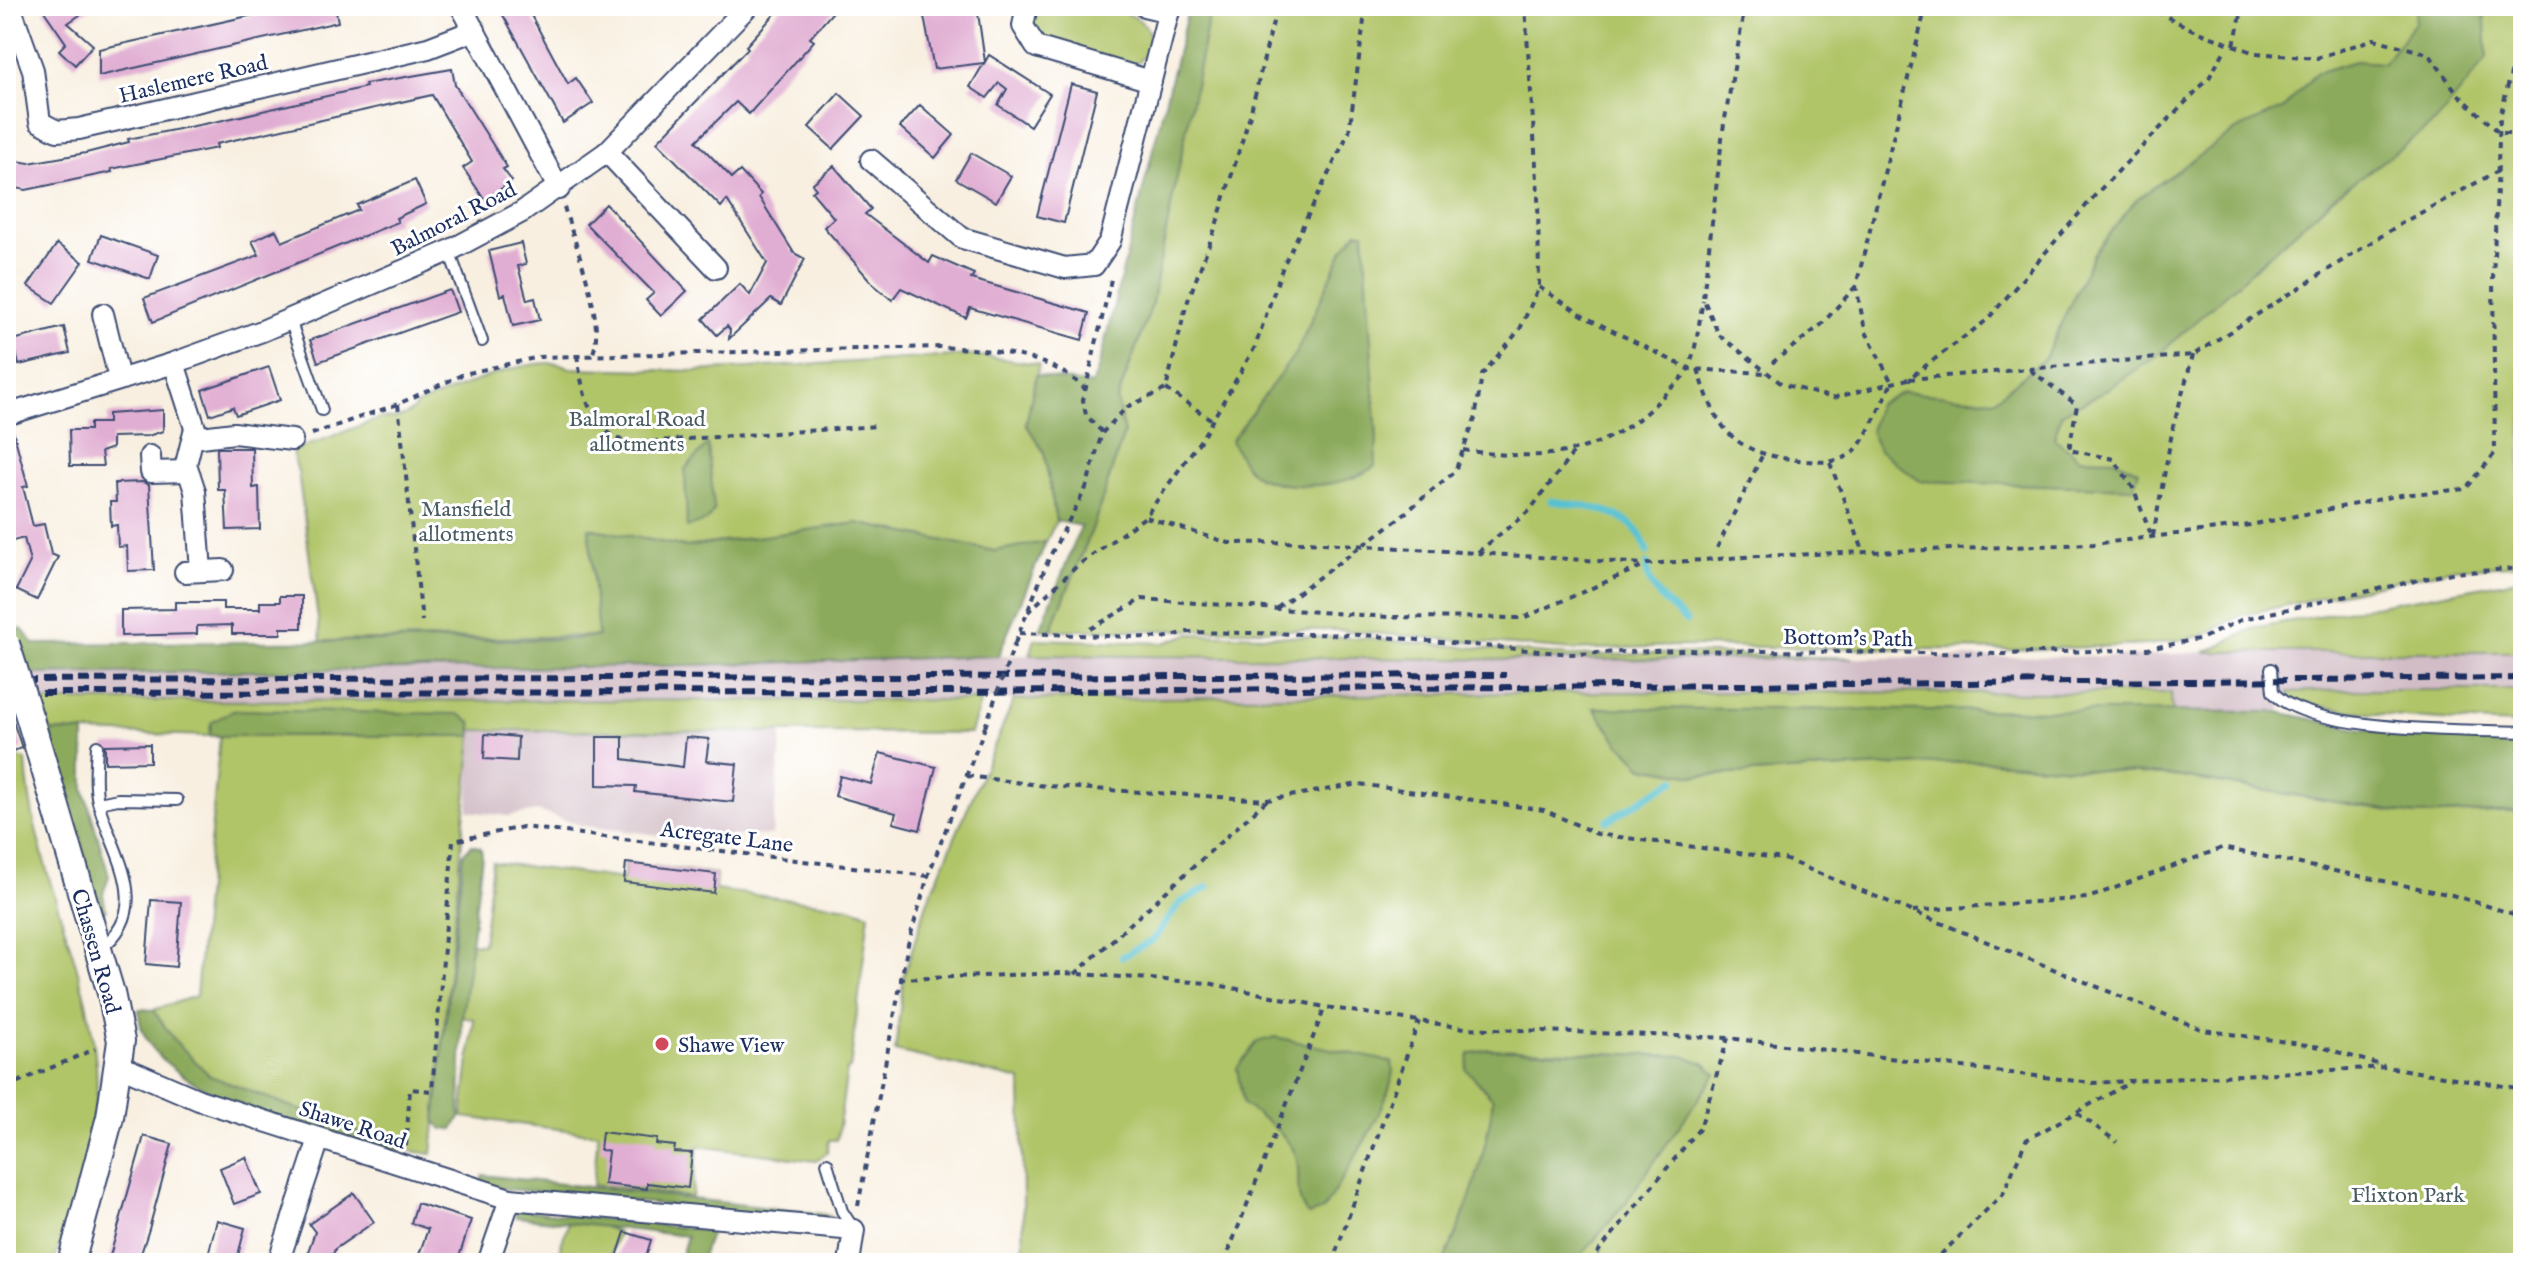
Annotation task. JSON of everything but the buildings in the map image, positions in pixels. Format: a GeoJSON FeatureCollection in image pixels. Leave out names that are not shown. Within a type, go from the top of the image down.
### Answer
{"type":"FeatureCollection","features":[{"type":"Feature","properties":{"kind":"street","name":"Haslemere Road"},"geometry":{"type":"LineString","coordinates":[[10,6],[33,70],[36,113],[40,122],[57,131],[79,129],[428,48],[475,30]]}},
{"type":"Feature","properties":{"kind":"street"},"geometry":{"type":"LineString","coordinates":[[461,6],[559,189]]}},
{"type":"Feature","properties":{"kind":"street","name":"Balmoral Road"},"geometry":{"type":"LineString","coordinates":[[6,415],[174,363],[290,320],[449,251],[559,189],[607,152],[748,6]]}},
{"type":"Feature","properties":{"kind":"street"},"geometry":{"type":"LineString","coordinates":[[1027,6],[1023,26],[1036,47],[1151,81]]}},
{"type":"Feature","properties":{"kind":"street"},"geometry":{"type":"LineString","coordinates":[[871,160],[954,233],[970,242],[1076,269],[1094,265],[1110,241],[1170,9],[1144,6]]}},
{"type":"Feature","properties":{"kind":"street"},"geometry":{"type":"LineString","coordinates":[[607,152],[716,268]]}},
{"type":"Feature","properties":{"kind":"street"},"geometry":{"type":"LineString","coordinates":[[103,314],[119,378]]}},
{"type":"Feature","properties":{"kind":"street"},"geometry":{"type":"LineString","coordinates":[[174,363],[193,418],[187,471],[195,491],[193,571],[223,570]]}},
{"type":"Feature","properties":{"kind":"street"},"geometry":{"type":"LineString","coordinates":[[193,438],[234,433],[292,440]]}},
{"type":"Feature","properties":{"kind":"street"},"geometry":{"type":"LineString","coordinates":[[150,456],[151,472],[187,471]]}},
{"type":"Feature","properties":{"kind":"street","name":"Chassen Road"},"geometry":{"type":"LineString","coordinates":[[6,644],[117,1016],[120,1066],[98,1168],[71,1263]]}},
{"type":"Feature","properties":{"kind":"street","name":"Shawe Road"},"geometry":{"type":"LineString","coordinates":[[120,1066],[199,1100],[510,1199],[854,1230]]}},
{"type":"Feature","properties":{"kind":"street"},"geometry":{"type":"LineString","coordinates":[[278,1263],[319,1139]]}},
{"type":"Feature","properties":{"kind":"street"},"geometry":{"type":"LineString","coordinates":[[488,1263],[510,1199]]}},
{"type":"Feature","properties":{"kind":"street"},"geometry":{"type":"LineString","coordinates":[[849,1263],[854,1230]]}},
{"type":"Feature","properties":{"kind":"lane"},"geometry":{"type":"LineString","coordinates":[[449,251],[482,341]]}},
{"type":"Feature","properties":{"kind":"lane"},"geometry":{"type":"LineString","coordinates":[[290,320],[322,410]]}},
{"type":"Feature","properties":{"kind":"lane"},"geometry":{"type":"LineString","coordinates":[[2271,669],[2273,692],[2283,702],[2302,711],[2416,728],[2523,732]]}},
{"type":"Feature","properties":{"kind":"lane"},"geometry":{"type":"LineString","coordinates":[[97,746],[99,803],[121,864],[128,897],[121,929],[98,951]]}},
{"type":"Feature","properties":{"kind":"lane"},"geometry":{"type":"LineString","coordinates":[[99,803],[118,799],[177,800]]}},
{"type":"Feature","properties":{"kind":"lane"},"geometry":{"type":"LineString","coordinates":[[827,1163],[842,1211],[854,1230]]}},
{"type":"Feature","properties":{"kind":"path"},"geometry":{"type":"LineString","coordinates":[[1166,389],[1186,306],[1216,226],[1250,115],[1277,6]]}},
{"type":"Feature","properties":{"kind":"path"},"geometry":{"type":"LineString","coordinates":[[1028,612],[1077,566],[1145,517],[1212,420],[1255,347],[1283,266],[1349,132],[1366,6]]}},
{"type":"Feature","properties":{"kind":"path"},"geometry":{"type":"LineString","coordinates":[[1275,609],[1455,471],[1475,419],[1482,375],[1520,329],[1539,287],[1538,194],[1525,6]]}},
{"type":"Feature","properties":{"kind":"path"},"geometry":{"type":"LineString","coordinates":[[1463,450],[1515,458],[1555,457],[1598,444],[1650,411],[1689,369],[1703,298],[1723,130],[1745,6]]}},
{"type":"Feature","properties":{"kind":"path"},"geometry":{"type":"LineString","coordinates":[[1892,383],[1865,330],[1856,286],[1926,6]]}},
{"type":"Feature","properties":{"kind":"path"},"geometry":{"type":"LineString","coordinates":[[2146,6],[2195,31],[2255,53],[2317,58],[2374,39],[2429,54],[2458,94],[2500,133],[2523,133]]}},
{"type":"Feature","properties":{"kind":"path"},"geometry":{"type":"LineString","coordinates":[[2234,45],[2243,6]]}},
{"type":"Feature","properties":{"kind":"path"},"geometry":{"type":"LineString","coordinates":[[1145,517],[1229,543],[1308,542],[1647,564],[2094,544],[2250,525],[2401,495],[2466,489],[2495,453],[2493,279],[2500,133],[2523,25],[2519,6]]}},
{"type":"Feature","properties":{"kind":"path"},"geometry":{"type":"LineString","coordinates":[[1908,379],[1987,320],[2097,193],[2209,78],[2226,48]]}},
{"type":"Feature","properties":{"kind":"path"},"geometry":{"type":"LineString","coordinates":[[6,152],[13,140]]}},
{"type":"Feature","properties":{"kind":"path"},"geometry":{"type":"LineString","coordinates":[[1703,298],[1719,335],[1782,384],[1833,398],[1908,379],[2193,355],[2402,223],[2498,171]]}},
{"type":"Feature","properties":{"kind":"path"},"geometry":{"type":"LineString","coordinates":[[559,189],[589,295],[595,331],[593,355]]}},
{"type":"Feature","properties":{"kind":"path"},"geometry":{"type":"LineString","coordinates":[[1102,433],[1086,415],[1086,390],[1110,291],[1113,267],[1110,241]]}},
{"type":"Feature","properties":{"kind":"path"},"geometry":{"type":"LineString","coordinates":[[1772,363],[1821,325],[1856,286]]}},
{"type":"Feature","properties":{"kind":"path"},"geometry":{"type":"LineString","coordinates":[[1539,287],[1587,318],[1689,369],[1769,373]]}},
{"type":"Feature","properties":{"kind":"path"},"geometry":{"type":"LineString","coordinates":[[292,440],[398,404],[486,367],[539,357],[925,347],[1002,351],[1045,364],[1076,380],[1086,390]]}},
{"type":"Feature","properties":{"kind":"path"},"geometry":{"type":"LineString","coordinates":[[577,355],[583,394],[593,419],[612,438],[628,443],[878,426]]}},
{"type":"Feature","properties":{"kind":"path"},"geometry":{"type":"LineString","coordinates":[[2152,537],[2173,427],[2193,355]]}},
{"type":"Feature","properties":{"kind":"path"},"geometry":{"type":"LineString","coordinates":[[1698,369],[1710,409],[1733,439],[1762,456],[1830,463],[1854,452],[1892,383]]}},
{"type":"Feature","properties":{"kind":"path"},"geometry":{"type":"LineString","coordinates":[[2030,370],[2077,405],[2069,450],[2114,459],[2133,488],[2152,537]]}},
{"type":"Feature","properties":{"kind":"path"},"geometry":{"type":"LineString","coordinates":[[1166,389],[1212,420]]}},
{"type":"Feature","properties":{"kind":"path"},"geometry":{"type":"LineString","coordinates":[[854,1230],[899,979],[928,876],[1049,558],[1086,488],[1102,433],[1127,407],[1166,389]]}},
{"type":"Feature","properties":{"kind":"path"},"geometry":{"type":"LineString","coordinates":[[398,404],[422,621]]}},
{"type":"Feature","properties":{"kind":"path"},"geometry":{"type":"LineString","coordinates":[[1476,553],[1530,510],[1575,451]]}},
{"type":"Feature","properties":{"kind":"path"},"geometry":{"type":"LineString","coordinates":[[1717,548],[1762,456]]}},
{"type":"Feature","properties":{"kind":"path"},"geometry":{"type":"LineString","coordinates":[[1830,463],[1864,553]]}},
{"type":"Feature","properties":{"kind":"path"},"geometry":{"type":"LineString","coordinates":[[1090,629],[1142,599],[1388,617],[1523,618],[1647,564]]}},
{"type":"Feature","properties":{"kind":"path","name":"Bottom's Path"},"geometry":{"type":"LineString","coordinates":[[1019,633],[1163,638],[1188,632],[1364,635],[1571,654],[1682,650],[2005,654],[2148,649],[2203,638],[2243,619],[2422,579],[2451,573],[2523,568]]}},
{"type":"Feature","properties":{"kind":"path"},"geometry":{"type":"LineString","coordinates":[[967,776],[1047,786],[1267,800],[1359,784],[1544,810],[1597,834],[1784,859],[2203,1030],[2321,1047],[2387,1067],[2523,1089]]}},
{"type":"Feature","properties":{"kind":"path"},"geometry":{"type":"LineString","coordinates":[[1075,974],[1267,800]]}},
{"type":"Feature","properties":{"kind":"path","name":"Acregate Lane"},"geometry":{"type":"LineString","coordinates":[[402,1165],[410,1089],[432,1091],[453,841],[523,827],[928,876]]}},
{"type":"Feature","properties":{"kind":"path"},"geometry":{"type":"LineString","coordinates":[[1911,911],[2088,898],[2222,848],[2452,895],[2523,917]]}},
{"type":"Feature","properties":{"kind":"path"},"geometry":{"type":"LineString","coordinates":[[899,979],[1075,974],[1208,983],[1325,1007],[1465,1028],[1728,1038],[2092,1083],[2387,1067]]}},
{"type":"Feature","properties":{"kind":"path"},"geometry":{"type":"LineString","coordinates":[[1224,1263],[1325,1007]]}},
{"type":"Feature","properties":{"kind":"path"},"geometry":{"type":"LineString","coordinates":[[1332,1263],[1419,1021]]}},
{"type":"Feature","properties":{"kind":"path"},"geometry":{"type":"LineString","coordinates":[[1589,1263],[1700,1128],[1728,1038]]}},
{"type":"Feature","properties":{"kind":"path"},"geometry":{"type":"LineString","coordinates":[[6,1087],[86,1052]]}},
{"type":"Feature","properties":{"kind":"path"},"geometry":{"type":"LineString","coordinates":[[1932,1263],[2003,1194],[2026,1140],[2135,1080]]}},
{"type":"Feature","properties":{"kind":"path"},"geometry":{"type":"LineString","coordinates":[[2076,1112],[2117,1142]]}},
{"type":"Feature","properties":{"kind":"shaded area"},"geometry":{"type":"Polygon","coordinates":[[[2205,652],[2523,652],[2523,690],[2289,692],[2279,712],[2172,711],[2171,693],[1610,692],[1014,700],[6,700],[6,675],[27,674],[658,666],[1030,655],[1555,660],[2142,656],[2205,652]]]}},
{"type":"Feature","properties":{"kind":"shaded area"},"geometry":{"type":"Polygon","coordinates":[[[472,730],[782,733],[772,835],[676,837],[584,826],[537,811],[508,816],[468,811],[472,730]]]}},
{"type":"Feature","properties":{"kind":"green space"},"geometry":{"type":"Polygon","coordinates":[[[1036,6],[1092,7],[1130,15],[1143,24],[1150,36],[1147,54],[1132,66],[1065,50],[1038,34],[1033,21],[1036,6]]]}},
{"type":"Feature","properties":{"kind":"green space"},"geometry":{"type":"Polygon","coordinates":[[[1189,6],[1211,6],[1151,307],[1117,400],[1124,433],[1093,527],[1051,630],[1040,630],[1081,526],[1056,521],[1044,452],[1026,424],[1036,375],[1091,385],[1097,373],[1189,6]]]}},
{"type":"Feature","properties":{"kind":"green space"},"geometry":{"type":"Polygon","coordinates":[[[1210,6],[2523,6],[2523,412],[2515,553],[2523,554],[2523,564],[2450,569],[2242,615],[2202,636],[2148,645],[2010,650],[1677,646],[1572,650],[1338,630],[1051,630],[1093,527],[1124,433],[1117,400],[1151,307],[1210,6]]]}},
{"type":"Feature","properties":{"kind":"green space"},"geometry":{"type":"Polygon","coordinates":[[[2417,6],[2484,6],[2487,58],[2436,122],[2335,196],[2157,356],[2100,394],[2062,413],[2054,438],[2079,458],[2114,459],[2139,471],[2133,488],[1920,481],[1879,450],[1870,431],[1878,404],[1903,392],[1994,400],[2045,358],[2094,253],[2137,199],[2236,130],[2284,108],[2316,73],[2355,61],[2384,63],[2415,23],[2417,6]]]}},
{"type":"Feature","properties":{"kind":"green space"},"geometry":{"type":"Polygon","coordinates":[[[1357,232],[1364,232],[1377,439],[1375,466],[1350,479],[1320,485],[1289,485],[1261,478],[1247,467],[1231,441],[1297,351],[1343,250],[1357,232]]]}},
{"type":"Feature","properties":{"kind":"green space"},"geometry":{"type":"Polygon","coordinates":[[[973,355],[1039,364],[1026,424],[1044,452],[1056,521],[1046,542],[994,551],[857,523],[686,547],[589,528],[599,636],[321,641],[298,472],[292,451],[381,418],[401,417],[417,405],[472,382],[517,367],[538,364],[556,363],[570,368],[696,371],[973,355]]]}},
{"type":"Feature","properties":{"kind":"green space"},"geometry":{"type":"Polygon","coordinates":[[[708,444],[714,510],[707,521],[687,527],[685,469],[708,444]]]}},
{"type":"Feature","properties":{"kind":"green space"},"geometry":{"type":"Polygon","coordinates":[[[857,523],[994,551],[1046,542],[998,656],[658,666],[27,674],[13,629],[22,629],[34,644],[570,639],[598,636],[589,528],[686,547],[857,523]]]}},
{"type":"Feature","properties":{"kind":"green space"},"geometry":{"type":"Polygon","coordinates":[[[2523,579],[2523,652],[2205,652],[2257,627],[2523,579]]]}},
{"type":"Feature","properties":{"kind":"green space"},"geometry":{"type":"Polygon","coordinates":[[[1189,634],[1364,638],[1571,656],[1680,653],[1852,658],[1555,660],[1030,655],[1035,639],[1164,643],[1189,634]]]}},
{"type":"Feature","properties":{"kind":"green space"},"geometry":{"type":"Polygon","coordinates":[[[2523,690],[2523,724],[2435,720],[2349,711],[2291,701],[2288,692],[2523,690]]]}},
{"type":"Feature","properties":{"kind":"green space","name":"Flixton Park"},"geometry":{"type":"Polygon","coordinates":[[[1610,692],[2171,693],[2172,711],[1694,776],[1980,761],[2176,776],[2416,815],[2523,811],[2523,1263],[1024,1263],[1021,1080],[895,1051],[904,975],[928,900],[1014,700],[1610,692]]]}},
{"type":"Feature","properties":{"kind":"green space"},"geometry":{"type":"Polygon","coordinates":[[[981,700],[971,733],[472,730],[471,722],[211,723],[210,736],[50,731],[43,701],[981,700]]]}},
{"type":"Feature","properties":{"kind":"green space"},"geometry":{"type":"Polygon","coordinates":[[[1594,708],[2279,712],[2362,730],[2523,739],[2523,811],[2416,815],[2176,776],[1980,761],[1694,776],[1643,767],[1618,742],[1594,708]]]}},
{"type":"Feature","properties":{"kind":"green space"},"geometry":{"type":"Polygon","coordinates":[[[233,710],[459,714],[471,722],[472,736],[210,736],[211,723],[233,710]]]}},
{"type":"Feature","properties":{"kind":"green space"},"geometry":{"type":"Polygon","coordinates":[[[50,731],[84,732],[84,789],[109,876],[103,894],[106,910],[99,912],[50,731]]]}},
{"type":"Feature","properties":{"kind":"green space"},"geometry":{"type":"Polygon","coordinates":[[[220,736],[472,736],[432,1154],[405,1150],[210,1076],[175,1041],[153,1010],[196,996],[220,736]]]}},
{"type":"Feature","properties":{"kind":"green space"},"geometry":{"type":"Polygon","coordinates":[[[6,755],[26,760],[30,802],[39,842],[86,1003],[94,1044],[97,1086],[93,1131],[54,1263],[6,1263],[6,755]]]}},
{"type":"Feature","properties":{"kind":"green space"},"geometry":{"type":"Polygon","coordinates":[[[472,845],[481,848],[482,856],[462,1018],[460,1117],[453,1130],[443,1129],[435,1122],[463,854],[472,845]]]}},
{"type":"Feature","properties":{"kind":"green space","name":"Shawe View"},"geometry":{"type":"Polygon","coordinates":[[[492,862],[623,879],[626,863],[716,874],[715,890],[850,907],[869,914],[850,1069],[847,1070],[837,1140],[829,1140],[827,1153],[816,1161],[698,1146],[692,1197],[593,1185],[598,1134],[462,1117],[474,1019],[462,1017],[470,943],[483,944],[492,862]]]}},
{"type":"Feature","properties":{"kind":"green space"},"geometry":{"type":"Polygon","coordinates":[[[139,1009],[153,1010],[175,1041],[210,1076],[405,1150],[392,1152],[284,1121],[201,1086],[168,1064],[146,1039],[139,1009]]]}},
{"type":"Feature","properties":{"kind":"green space"},"geometry":{"type":"Polygon","coordinates":[[[1275,1037],[1392,1062],[1387,1094],[1367,1136],[1323,1210],[1308,1215],[1299,1195],[1294,1151],[1274,1128],[1243,1104],[1237,1068],[1257,1042],[1275,1037]]]}},
{"type":"Feature","properties":{"kind":"green space"},"geometry":{"type":"Polygon","coordinates":[[[1488,1049],[1683,1056],[1704,1063],[1716,1074],[1624,1205],[1575,1263],[1443,1263],[1475,1183],[1493,1099],[1466,1069],[1469,1054],[1488,1049]]]}},
{"type":"Feature","properties":{"kind":"green space"},"geometry":{"type":"Polygon","coordinates":[[[483,1175],[832,1217],[829,1221],[488,1187],[481,1179],[483,1175]]]}},
{"type":"Feature","properties":{"kind":"green space"},"geometry":{"type":"Polygon","coordinates":[[[513,1209],[711,1231],[700,1263],[679,1263],[687,1236],[517,1217],[513,1209]]]}},
{"type":"Feature","properties":{"kind":"green space"},"geometry":{"type":"Polygon","coordinates":[[[571,1215],[618,1232],[608,1263],[551,1263],[556,1260],[571,1215]]]}},
{"type":"Feature","properties":{"kind":"waterway"},"geometry":{"type":"LineString","coordinates":[[1551,501],[1595,508],[1622,519],[1642,538],[1647,552]]}},
{"type":"Feature","properties":{"kind":"waterway"},"geometry":{"type":"LineString","coordinates":[[1647,564],[1647,573],[1654,589],[1686,621]]}},
{"type":"Feature","properties":{"kind":"waterway"},"geometry":{"type":"LineString","coordinates":[[1607,821],[1675,780]]}},
{"type":"Feature","properties":{"kind":"waterway"},"geometry":{"type":"LineString","coordinates":[[1122,957],[1153,940],[1180,903],[1208,887]]}},
{"type":"Feature","properties":{"kind":"railway"},"geometry":{"type":"LineString","coordinates":[[6,680],[1506,675]]}},
{"type":"Feature","properties":{"kind":"railway"},"geometry":{"type":"LineString","coordinates":[[6,693],[955,692],[2523,678]]}},
{"type":"Feature","properties":{"kind":"place","name":"Shawe View"},"geometry":{"type":"Point","coordinates":[662,1044]}},
{"type":"Feature","properties":{"kind":"park label","name":"Balmoral Road allotments"},"geometry":{"type":"Point","coordinates":[637,430]}},
{"type":"Feature","properties":{"kind":"park label","name":"Mansfield allotments"},"geometry":{"type":"Point","coordinates":[466,520]}}]}
